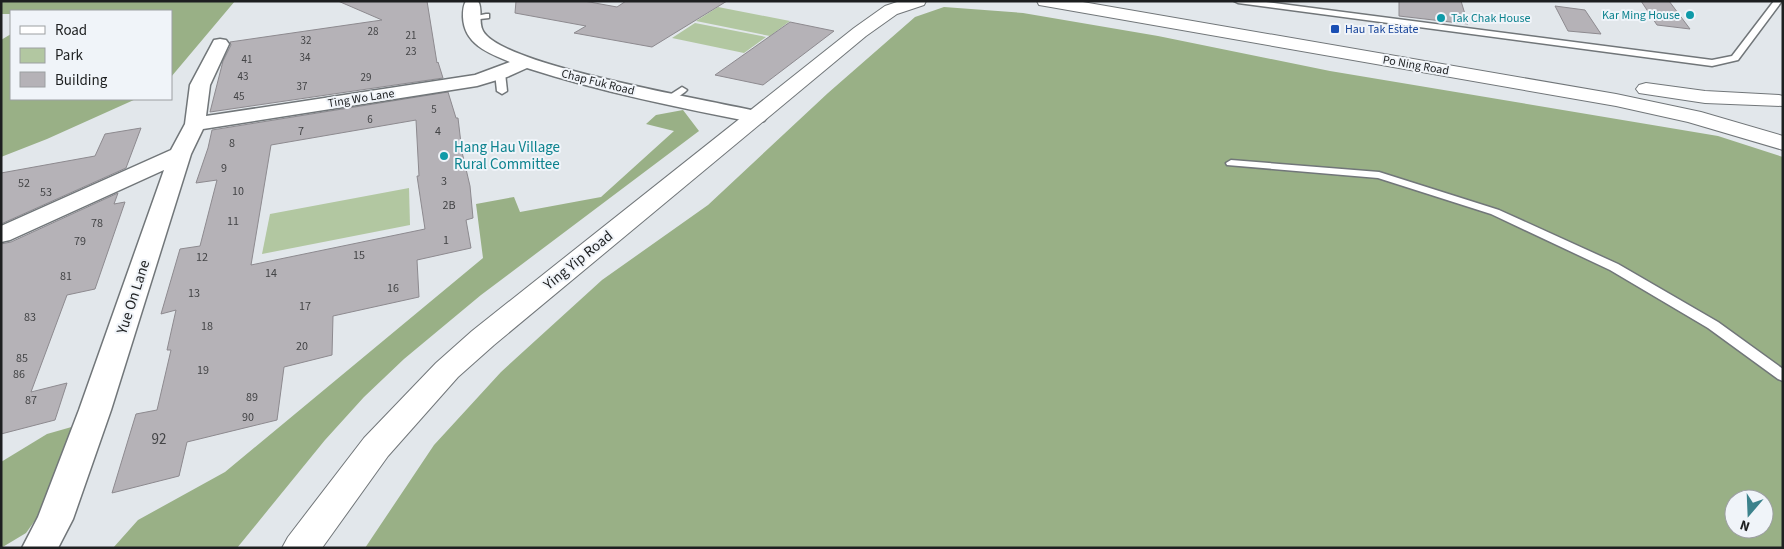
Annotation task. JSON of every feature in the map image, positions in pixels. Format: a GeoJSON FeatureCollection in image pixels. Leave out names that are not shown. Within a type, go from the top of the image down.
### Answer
{"type":"FeatureCollection","features":[{"type":"Feature","properties":{"kind":"main road","name":"Ying Yip Road"},"geometry":{"type":"LineString","coordinates":[[301,548],[376,447],[447,370],[511,314],[757,117],[890,6],[918,1]]}},
{"type":"Feature","properties":{"kind":"main road","name":"Po Ning Road"},"geometry":{"type":"LineString","coordinates":[[1045,1],[1608,98],[1693,117],[1783,143]]}},
{"type":"Feature","properties":{"kind":"main road","name":"Po Ning Road"},"geometry":{"type":"LineString","coordinates":[[1116,1],[1656,91],[1705,97],[1781,101]]}},
{"type":"Feature","properties":{"kind":"main road"},"geometry":{"type":"LineString","coordinates":[[1781,101],[1764,105],[1759,110],[1758,117],[1765,126],[1783,138]]}},
{"type":"Feature","properties":{"kind":"street","name":"Chap Fuk Road"},"geometry":{"type":"LineString","coordinates":[[475,10],[476,35],[494,48],[525,62],[675,95],[757,117]]}},
{"type":"Feature","properties":{"kind":"street","name":"Yue On Lane"},"geometry":{"type":"LineString","coordinates":[[40,548],[55,519],[95,410],[180,154],[195,124],[197,97],[200,86],[220,44]]}},
{"type":"Feature","properties":{"kind":"street","name":"Ting Wo Lane"},"geometry":{"type":"LineString","coordinates":[[195,124],[477,80],[501,82],[525,62]]}},
{"type":"Feature","properties":{"kind":"street"},"geometry":{"type":"LineString","coordinates":[[1,235],[180,154]]}},
{"type":"Feature","properties":{"kind":"lane"},"geometry":{"type":"LineString","coordinates":[[1238,1],[1712,63],[1735,58],[1778,1]]}},
{"type":"Feature","properties":{"kind":"lane"},"geometry":{"type":"LineString","coordinates":[[1231,163],[1379,175],[1495,212],[1614,267],[1713,325],[1783,376]]}},
{"type":"Feature","properties":{"kind":"green space"},"geometry":{"type":"Polygon","coordinates":[[[1,1],[235,1],[172,76],[172,10],[10,10],[10,14],[1,14],[1,1]]]}},
{"type":"Feature","properties":{"kind":"green space"},"geometry":{"type":"Polygon","coordinates":[[[718,7],[790,21],[770,36],[696,21],[718,7]]]}},
{"type":"Feature","properties":{"kind":"green space"},"geometry":{"type":"Polygon","coordinates":[[[944,7],[1023,13],[1158,36],[1330,71],[1718,136],[1783,157],[1783,548],[365,548],[434,445],[501,372],[602,280],[708,205],[828,93],[915,17],[944,7]]]}},
{"type":"Feature","properties":{"kind":"green space"},"geometry":{"type":"Polygon","coordinates":[[[695,23],[766,37],[744,53],[672,38],[695,23]]]}},
{"type":"Feature","properties":{"kind":"green space"},"geometry":{"type":"Polygon","coordinates":[[[10,35],[10,100],[134,100],[47,139],[1,157],[1,40],[10,35]]]}},
{"type":"Feature","properties":{"kind":"green space"},"geometry":{"type":"Polygon","coordinates":[[[683,110],[699,131],[481,295],[404,359],[364,397],[325,440],[237,548],[113,548],[138,520],[225,472],[483,258],[476,204],[514,197],[520,212],[601,197],[674,131],[646,124],[656,115],[683,110]]]}},
{"type":"Feature","properties":{"kind":"green space"},"geometry":{"type":"Polygon","coordinates":[[[409,188],[410,225],[262,254],[270,214],[409,188]]]}},
{"type":"Feature","properties":{"kind":"green space"},"geometry":{"type":"Polygon","coordinates":[[[110,416],[26,533],[1,548],[1,462],[47,434],[110,416]]]}},
{"type":"Feature","properties":{"kind":"building"},"geometry":{"type":"Polygon","coordinates":[[[338,1],[427,1],[437,63],[443,78],[210,112],[223,61],[231,45],[230,42],[382,20],[338,1]]]}},
{"type":"Feature","properties":{"kind":"building"},"geometry":{"type":"Polygon","coordinates":[[[516,1],[584,1],[617,7],[626,1],[727,1],[652,47],[574,33],[586,26],[515,13],[516,1]]]}},
{"type":"Feature","properties":{"kind":"building"},"geometry":{"type":"Polygon","coordinates":[[[1399,1],[1461,1],[1468,24],[1399,16],[1399,1]]]}},
{"type":"Feature","properties":{"kind":"building"},"geometry":{"type":"Polygon","coordinates":[[[1641,1],[1669,1],[1690,29],[1657,25],[1641,1]]]}},
{"type":"Feature","properties":{"kind":"building"},"geometry":{"type":"Polygon","coordinates":[[[1555,6],[1585,10],[1601,34],[1568,31],[1555,6]]]}},
{"type":"Feature","properties":{"kind":"building"},"geometry":{"type":"Polygon","coordinates":[[[790,22],[834,31],[763,85],[715,75],[790,22]]]}},
{"type":"Feature","properties":{"kind":"building"},"geometry":{"type":"Polygon","coordinates":[[[448,92],[456,118],[458,118],[462,152],[470,186],[473,218],[466,220],[471,248],[417,260],[419,297],[333,316],[332,355],[284,367],[277,420],[187,442],[179,476],[112,493],[136,414],[157,410],[171,350],[167,350],[176,310],[161,314],[180,249],[200,246],[217,180],[196,183],[212,130],[448,92]],[[416,120],[271,145],[251,265],[425,229],[417,176],[419,176],[416,120]]]}},
{"type":"Feature","properties":{"kind":"building"},"geometry":{"type":"Polygon","coordinates":[[[141,128],[126,168],[1,224],[1,173],[95,156],[105,134],[141,128]]]}},
{"type":"Feature","properties":{"kind":"building"},"geometry":{"type":"Polygon","coordinates":[[[118,193],[114,204],[125,202],[95,289],[67,295],[31,392],[67,383],[55,420],[1,434],[1,244],[11,242],[118,193]]]}},
{"type":"Feature","properties":{"kind":"place","name":"Kar Ming House"},"geometry":{"type":"Point","coordinates":[1690,15]}},
{"type":"Feature","properties":{"kind":"place","name":"Tak Chak House"},"geometry":{"type":"Point","coordinates":[1441,18]}},
{"type":"Feature","properties":{"kind":"place","name":"Hau Tak Estate"},"geometry":{"type":"Point","coordinates":[1335,29]}},
{"type":"Feature","properties":{"kind":"place","name":"Hang Hau Village Rural Committee"},"geometry":{"type":"Point","coordinates":[444,156]}}]}
